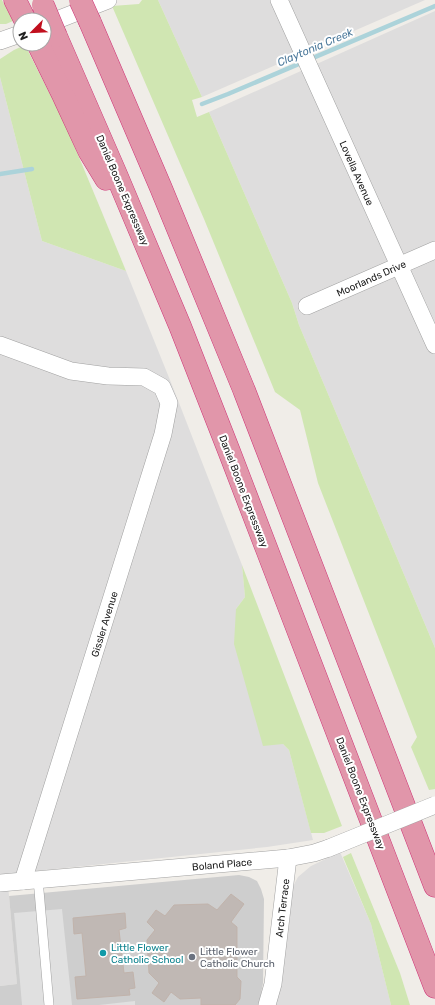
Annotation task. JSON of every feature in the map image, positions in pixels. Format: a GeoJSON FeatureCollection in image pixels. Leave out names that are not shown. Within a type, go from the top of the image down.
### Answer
{"type":"FeatureCollection","features":[{"type":"Feature","properties":{"kind":"highway"},"geometry":{"type":"LineString","coordinates":[[80,0],[162,188],[244,390],[435,886]]}},
{"type":"Feature","properties":{"kind":"highway","name":"Daniel Boone Expressway"},"geometry":{"type":"LineString","coordinates":[[52,40],[150,254],[229,451],[435,987]]}},
{"type":"Feature","properties":{"kind":"street"},"geometry":{"type":"LineString","coordinates":[[52,19],[108,0]]}},
{"type":"Feature","properties":{"kind":"street","name":"Lovella Avenue"},"geometry":{"type":"LineString","coordinates":[[279,0],[435,345]]}},
{"type":"Feature","properties":{"kind":"street"},"geometry":{"type":"LineString","coordinates":[[0,41],[12,27]]}},
{"type":"Feature","properties":{"kind":"street","name":"Moorlands Drive"},"geometry":{"type":"LineString","coordinates":[[307,306],[435,250]]}},
{"type":"Feature","properties":{"kind":"street","name":"Gissler Avenue"},"geometry":{"type":"LineString","coordinates":[[0,344],[71,371],[108,376],[144,377],[162,387],[169,403],[163,434],[31,880]]}},
{"type":"Feature","properties":{"kind":"street","name":"Boland Place"},"geometry":{"type":"LineString","coordinates":[[0,883],[288,858],[314,853],[329,848],[435,805]]}},
{"type":"Feature","properties":{"kind":"street","name":"Arch Terrace"},"geometry":{"type":"LineString","coordinates":[[267,1005],[273,984],[288,858]]}},
{"type":"Feature","properties":{"kind":"lane"},"geometry":{"type":"LineString","coordinates":[[31,880],[49,1005]]}},
{"type":"Feature","properties":{"kind":"shaded area"},"geometry":{"type":"Polygon","coordinates":[[[158,0],[425,0],[202,97],[158,0]]]}},
{"type":"Feature","properties":{"kind":"shaded area"},"geometry":{"type":"Polygon","coordinates":[[[435,11],[435,648],[299,325],[292,303],[209,112],[435,11]]]}},
{"type":"Feature","properties":{"kind":"shaded area"},"geometry":{"type":"Polygon","coordinates":[[[0,77],[42,241],[126,271],[242,565],[245,597],[236,609],[283,744],[289,750],[313,840],[267,847],[7,874],[17,984],[0,986],[0,77]]]}},
{"type":"Feature","properties":{"kind":"shaded area"},"geometry":{"type":"Polygon","coordinates":[[[340,852],[371,924],[391,1005],[276,1005],[280,984],[290,892],[298,877],[311,866],[340,852]]]}},
{"type":"Feature","properties":{"kind":"shaded area"},"geometry":{"type":"Polygon","coordinates":[[[239,875],[249,877],[257,881],[264,899],[263,983],[259,1005],[0,1005],[0,986],[17,984],[9,896],[239,875]]]}},
{"type":"Feature","properties":{"kind":"shaded area"},"geometry":{"type":"Polygon","coordinates":[[[62,909],[72,1005],[22,1005],[14,913],[62,909]]]}},
{"type":"Feature","properties":{"kind":"shaded area"},"geometry":{"type":"Polygon","coordinates":[[[135,1001],[135,1005],[99,1005],[135,1001]]]}},
{"type":"Feature","properties":{"kind":"green space"},"geometry":{"type":"Polygon","coordinates":[[[0,0],[2,0],[12,21],[6,24],[0,24],[0,0]]]}},
{"type":"Feature","properties":{"kind":"green space"},"geometry":{"type":"Polygon","coordinates":[[[142,0],[158,0],[202,97],[192,100],[197,117],[209,112],[292,303],[299,325],[435,648],[435,789],[429,790],[411,747],[417,737],[318,483],[300,410],[275,392],[204,219],[112,6],[139,4],[142,0]]]}},
{"type":"Feature","properties":{"kind":"green space"},"geometry":{"type":"Polygon","coordinates":[[[12,51],[29,52],[66,126],[126,271],[42,241],[0,77],[0,59],[12,51]]]}},
{"type":"Feature","properties":{"kind":"green space"},"geometry":{"type":"Polygon","coordinates":[[[242,565],[342,826],[324,833],[311,833],[289,750],[283,744],[263,746],[234,644],[236,609],[245,597],[242,565]]]}},
{"type":"Feature","properties":{"kind":"green space"},"geometry":{"type":"Polygon","coordinates":[[[351,853],[400,973],[410,1005],[391,1005],[371,924],[343,857],[351,853]]]}},
{"type":"Feature","properties":{"kind":"building","name":"Little Flower Catholic Church"},"geometry":{"type":"Polygon","coordinates":[[[231,894],[244,904],[231,922],[237,927],[237,977],[241,981],[240,999],[235,1005],[201,1005],[201,998],[180,999],[171,992],[164,1002],[152,993],[159,983],[149,973],[147,940],[155,930],[147,922],[156,910],[165,916],[174,905],[208,904],[217,910],[231,894]]]}},
{"type":"Feature","properties":{"kind":"building","name":"Little Flower Catholic School"},"geometry":{"type":"Polygon","coordinates":[[[125,913],[126,928],[119,930],[124,973],[133,972],[135,988],[129,989],[130,995],[77,999],[75,977],[86,976],[82,933],[74,934],[73,918],[125,913]]]}},
{"type":"Feature","properties":{"kind":"waterway","name":"Claytonia Creek"},"geometry":{"type":"LineString","coordinates":[[202,104],[435,6]]}},
{"type":"Feature","properties":{"kind":"waterway","name":"Claytonia Creek"},"geometry":{"type":"LineString","coordinates":[[0,174],[32,169]]}},
{"type":"Feature","properties":{"kind":"place","name":"Little Flower Catholic School"},"geometry":{"type":"Point","coordinates":[103,953]}},
{"type":"Feature","properties":{"kind":"place","name":"Little Flower Catholic Church"},"geometry":{"type":"Point","coordinates":[192,957]}}]}
